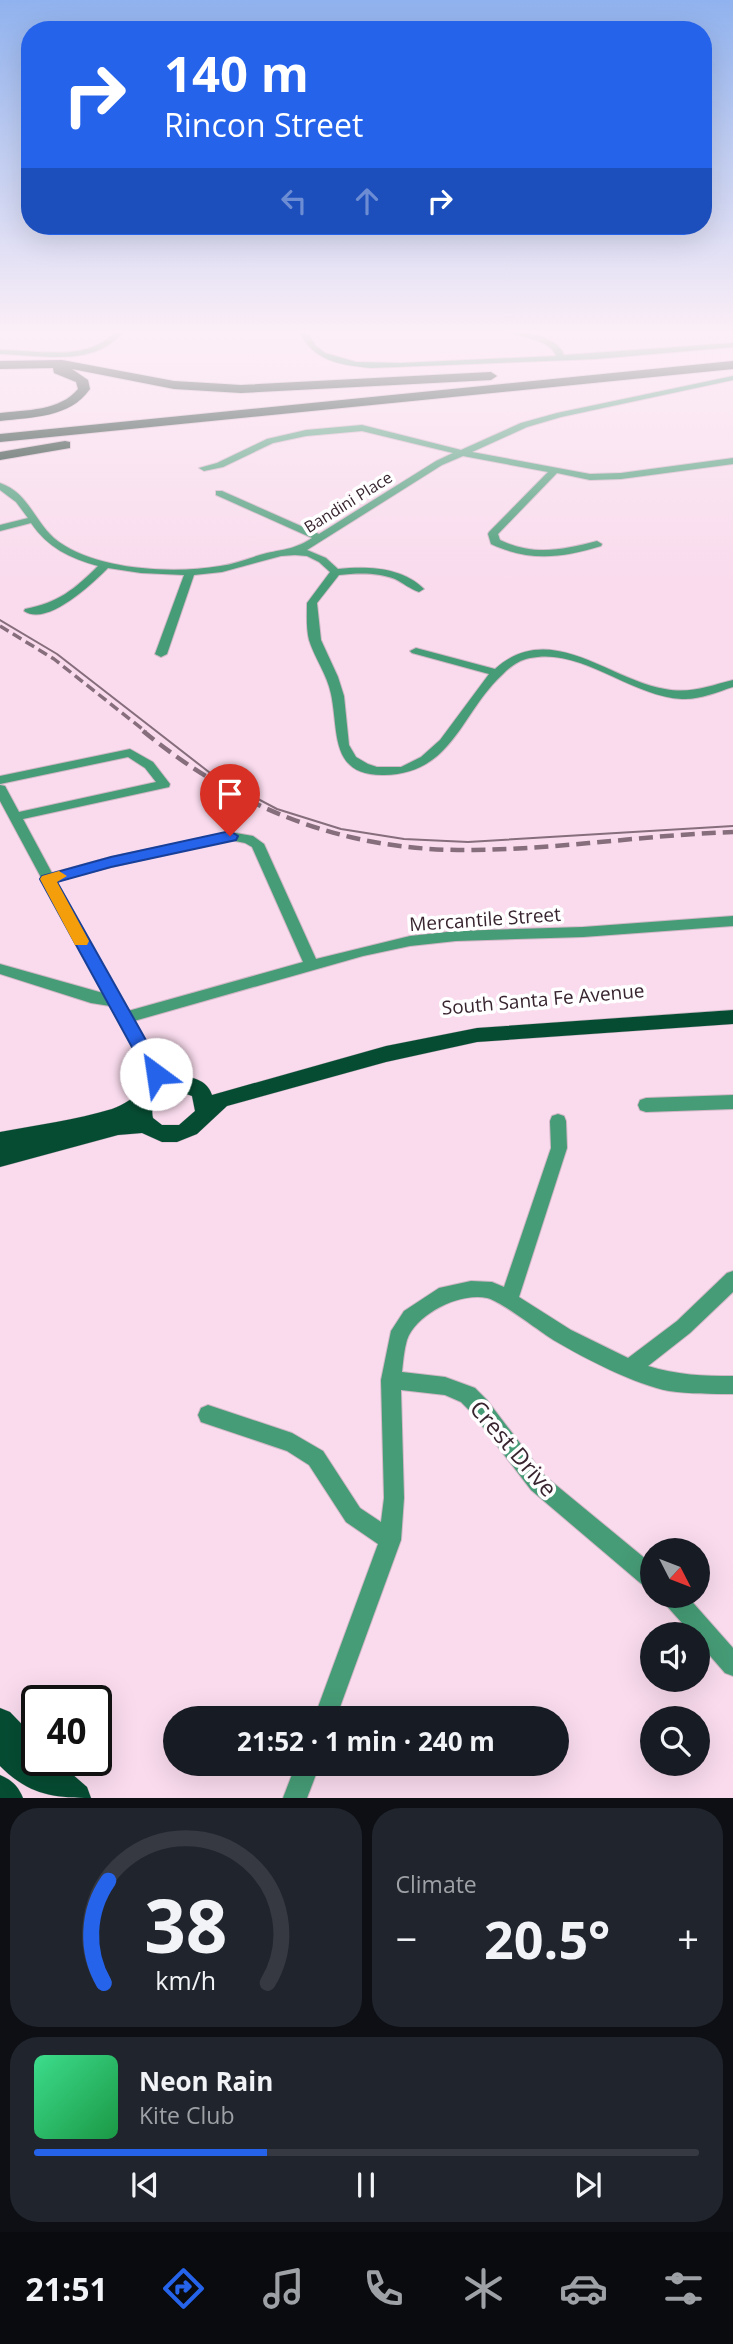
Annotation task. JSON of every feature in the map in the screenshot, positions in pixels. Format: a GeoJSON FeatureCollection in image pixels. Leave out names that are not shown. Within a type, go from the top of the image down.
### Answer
{"type":"FeatureCollection","features":[{"type":"Feature","properties":{"kind":"highway"},"geometry":{"type":"LineString","coordinates":[[0,429],[142,415]]}},
{"type":"Feature","properties":{"kind":"highway"},"geometry":{"type":"LineString","coordinates":[[0,439],[243,415]]}},
{"type":"Feature","properties":{"kind":"highway"},"geometry":{"type":"LineString","coordinates":[[0,456],[287,415]]}},
{"type":"Feature","properties":{"kind":"main road","name":"South Santa Fe Avenue"},"geometry":{"type":"LineString","coordinates":[[163,1085],[183,1083],[197,1088],[218,1089],[382,1044],[457,1028],[515,1021],[733,1007]]}},
{"type":"Feature","properties":{"kind":"main road","name":"South Santa Fe Avenue"},"geometry":{"type":"LineString","coordinates":[[0,1158],[118,1127],[145,1124],[162,1134],[177,1133],[196,1125],[205,1111],[233,1096],[386,1054],[466,1037],[733,1017]]}},
{"type":"Feature","properties":{"kind":"main road"},"geometry":{"type":"LineString","coordinates":[[0,1141],[119,1116],[163,1085]]}},
{"type":"Feature","properties":{"kind":"main road"},"geometry":{"type":"LineString","coordinates":[[197,1088],[204,1097],[205,1111]]}},
{"type":"Feature","properties":{"kind":"main road"},"geometry":{"type":"LineString","coordinates":[[143,1101],[141,1112],[145,1124]]}},
{"type":"Feature","properties":{"kind":"main road"},"geometry":{"type":"LineString","coordinates":[[0,1722],[65,1789]]}},
{"type":"Feature","properties":{"kind":"main road"},"geometry":{"type":"LineString","coordinates":[[0,1745],[27,1772],[65,1789]]}},
{"type":"Feature","properties":{"kind":"main road"},"geometry":{"type":"LineString","coordinates":[[0,1790],[8,1798]]}},
{"type":"Feature","properties":{"kind":"street","name":"Bandini Place"},"geometry":{"type":"LineString","coordinates":[[297,552],[459,452],[530,423],[560,415]]}},
{"type":"Feature","properties":{"kind":"street"},"geometry":{"type":"LineString","coordinates":[[204,468],[220,465],[270,441],[306,433],[362,428],[553,472],[609,477],[729,462],[733,471]]}},
{"type":"Feature","properties":{"kind":"street"},"geometry":{"type":"LineString","coordinates":[[553,472],[492,537],[495,542],[509,550],[545,555],[567,554],[597,544]]}},
{"type":"Feature","properties":{"kind":"street"},"geometry":{"type":"LineString","coordinates":[[0,486],[16,497],[35,519],[43,534],[54,543],[105,565],[190,572],[223,569],[273,554],[297,552],[327,562],[336,572]]}},
{"type":"Feature","properties":{"kind":"street"},"geometry":{"type":"LineString","coordinates":[[219,493],[319,538]]}},
{"type":"Feature","properties":{"kind":"street"},"geometry":{"type":"LineString","coordinates":[[0,528],[35,519]]}},
{"type":"Feature","properties":{"kind":"street"},"geometry":{"type":"LineString","coordinates":[[29,611],[43,612],[93,578],[105,565]]}},
{"type":"Feature","properties":{"kind":"street"},"geometry":{"type":"LineString","coordinates":[[419,589],[409,580],[390,573],[372,570],[336,572],[312,603],[314,638],[336,689],[345,751],[352,760],[365,768],[396,772],[426,762],[498,673],[525,654],[551,653],[578,657],[605,667],[644,688],[666,694],[697,694],[733,682]]}},
{"type":"Feature","properties":{"kind":"street"},"geometry":{"type":"LineString","coordinates":[[161,654],[190,572]]}},
{"type":"Feature","properties":{"kind":"street"},"geometry":{"type":"LineString","coordinates":[[416,651],[498,673]]}},
{"type":"Feature","properties":{"kind":"street"},"geometry":{"type":"LineString","coordinates":[[0,780],[130,753],[149,765],[164,783],[15,817]]}},
{"type":"Feature","properties":{"kind":"street"},"geometry":{"type":"LineString","coordinates":[[0,789],[123,1018],[163,1085]]}},
{"type":"Feature","properties":{"kind":"street"},"geometry":{"type":"LineString","coordinates":[[48,879],[230,836],[248,839],[257,844],[312,965]]}},
{"type":"Feature","properties":{"kind":"street","name":"Mercantile Street"},"geometry":{"type":"LineString","coordinates":[[123,1018],[363,951],[456,936],[583,932],[733,920]]}},
{"type":"Feature","properties":{"kind":"street"},"geometry":{"type":"LineString","coordinates":[[0,969],[91,998],[114,1001]]}},
{"type":"Feature","properties":{"kind":"street"},"geometry":{"type":"LineString","coordinates":[[646,1105],[733,1102]]}},
{"type":"Feature","properties":{"kind":"street"},"geometry":{"type":"LineString","coordinates":[[509,1299],[559,1148],[558,1121]]}},
{"type":"Feature","properties":{"kind":"street"},"geometry":{"type":"LineString","coordinates":[[629,1368],[668,1341],[707,1308],[733,1279]]}},
{"type":"Feature","properties":{"kind":"street"},"geometry":{"type":"LineString","coordinates":[[329,1706],[390,1540],[394,1497],[391,1380],[398,1337],[411,1317],[445,1294],[471,1289],[492,1290],[564,1336],[629,1368],[666,1381],[733,1385]]}},
{"type":"Feature","properties":{"kind":"street","name":"Crest Drive"},"geometry":{"type":"LineString","coordinates":[[391,1380],[445,1386],[468,1395],[538,1483],[640,1568]]}},
{"type":"Feature","properties":{"kind":"street"},"geometry":{"type":"LineString","coordinates":[[208,1415],[292,1443],[316,1458],[353,1515],[390,1540]]}},
{"type":"Feature","properties":{"kind":"street"},"geometry":{"type":"LineString","coordinates":[[683,1608],[733,1665]]}},
{"type":"Feature","properties":{"kind":"street"},"geometry":{"type":"LineString","coordinates":[[295,1798],[303,1776]]}},
{"type":"Feature","properties":{"kind":"tram line"},"geometry":{"type":"LineString","coordinates":[[0,620],[57,654],[214,776],[277,809],[341,829],[404,839],[468,842],[733,826]]}},
{"type":"Feature","properties":{"kind":"railway"},"geometry":{"type":"LineString","coordinates":[[0,626],[54,659],[146,732]]}},
{"type":"Feature","properties":{"kind":"railway"},"geometry":{"type":"LineString","coordinates":[[143,731],[218,784],[257,804],[298,821],[382,844],[427,849],[507,849],[733,832]]}},
{"type":"Feature","properties":{"kind":"slow traffic"},"geometry":{"type":"LineString","coordinates":[[59,876],[48,879],[81,941]]}},
{"type":"Feature","properties":{"kind":"route"},"geometry":{"type":"LineString","coordinates":[[156,1074],[48,879],[230,836]]}}]}
